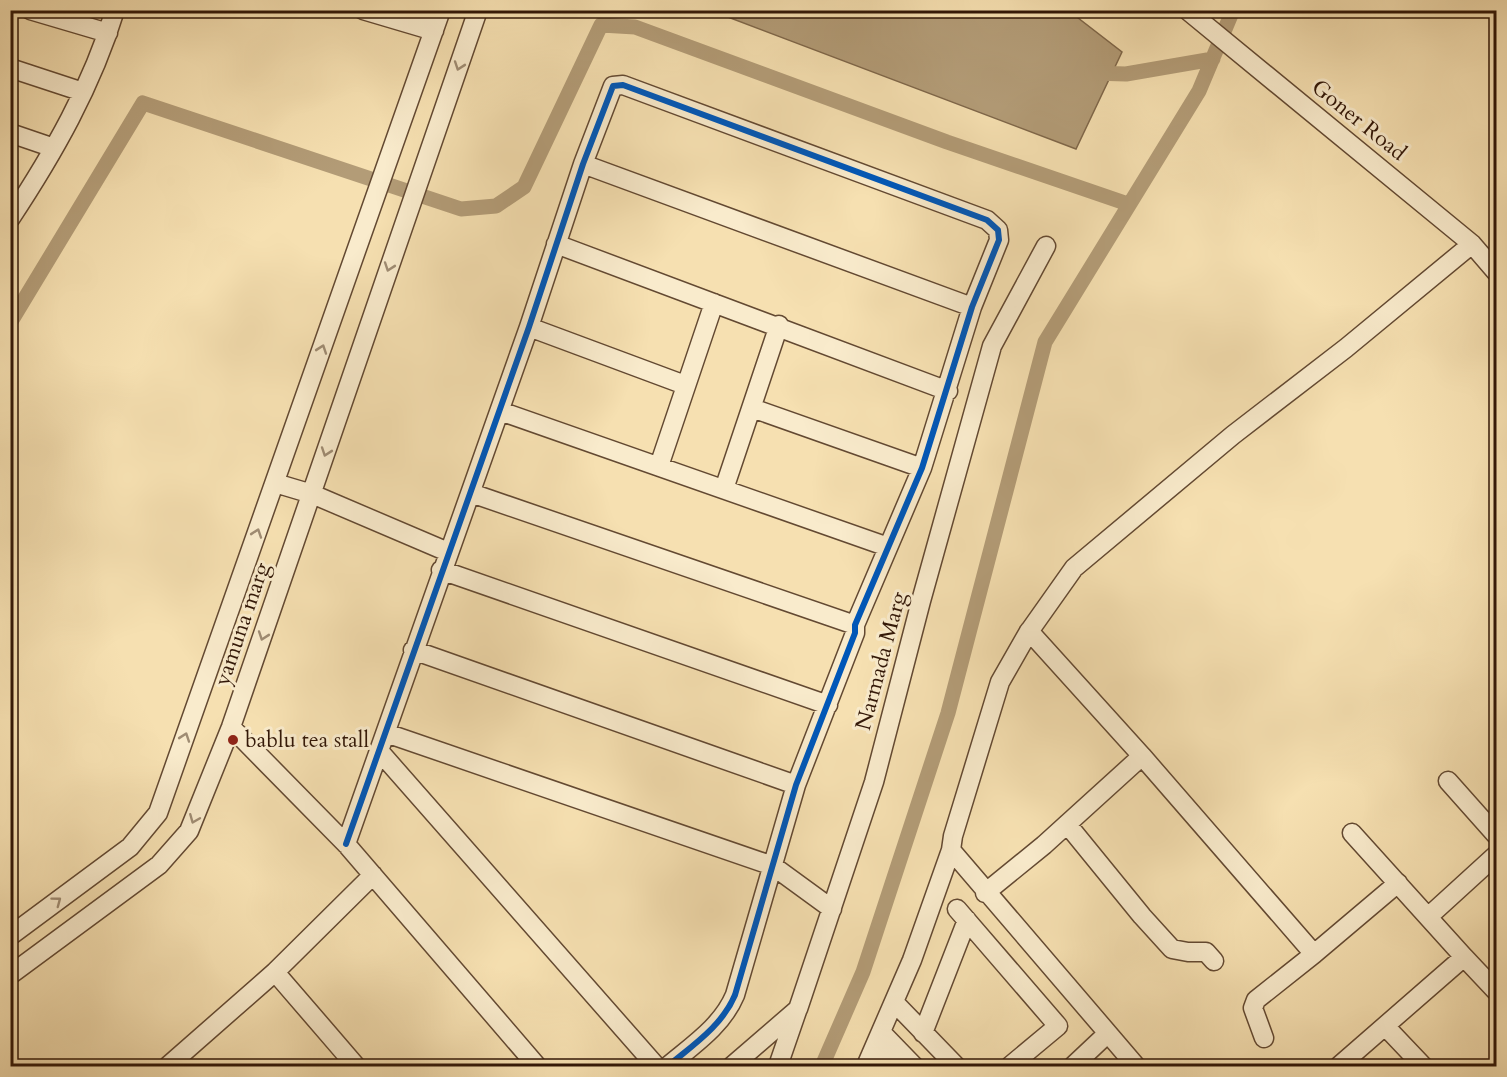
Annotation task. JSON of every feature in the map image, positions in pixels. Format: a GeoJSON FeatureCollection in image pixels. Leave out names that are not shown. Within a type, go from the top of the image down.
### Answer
{"type":"FeatureCollection","features":[{"type":"Feature","properties":{"kind":"street"},"geometry":{"type":"LineString","coordinates":[[30,10],[108,33]]}},
{"type":"Feature","properties":{"kind":"street"},"geometry":{"type":"LineString","coordinates":[[13,210],[54,148],[83,92],[108,33],[115,10]]}},
{"type":"Feature","properties":{"kind":"street"},"geometry":{"type":"LineString","coordinates":[[363,10],[438,20]]}},
{"type":"Feature","properties":{"kind":"street"},"geometry":{"type":"LineString","coordinates":[[417,10],[438,20]]}},
{"type":"Feature","properties":{"kind":"street","name":"yamuna marg"},"geometry":{"type":"LineString","coordinates":[[10,975],[159,865],[189,831],[231,727],[478,10]]}},
{"type":"Feature","properties":{"kind":"street","name":"Goner Road"},"geometry":{"type":"LineString","coordinates":[[1187,10],[1473,244],[1497,272]]}},
{"type":"Feature","properties":{"kind":"street","name":"yamuna marg"},"geometry":{"type":"LineString","coordinates":[[10,936],[130,847],[158,813],[438,20]]}},
{"type":"Feature","properties":{"kind":"street"},"geometry":{"type":"LineString","coordinates":[[10,68],[83,92]]}},
{"type":"Feature","properties":{"kind":"street"},"geometry":{"type":"LineString","coordinates":[[346,844],[380,752],[441,570],[471,494],[610,90],[617,85],[623,85],[987,220],[998,230],[999,240],[972,307],[948,391],[922,468],[855,625],[855,633],[796,785],[728,1010],[718,1023],[668,1066]]}},
{"type":"Feature","properties":{"kind":"street"},"geometry":{"type":"LineString","coordinates":[[10,133],[54,148]]}},
{"type":"Feature","properties":{"kind":"street"},"geometry":{"type":"LineString","coordinates":[[583,164],[972,307]]}},
{"type":"Feature","properties":{"kind":"street"},"geometry":{"type":"LineString","coordinates":[[556,244],[779,325],[948,391]]}},
{"type":"Feature","properties":{"kind":"street"},"geometry":{"type":"LineString","coordinates":[[893,1066],[870,1058],[894,1002],[951,850],[953,836],[1000,682],[1029,631],[1074,568],[1233,435],[1346,348],[1473,244]]}},
{"type":"Feature","properties":{"kind":"street","name":"Narmada Marg"},"geometry":{"type":"LineString","coordinates":[[778,1066],[874,782],[921,601],[992,346],[1046,246]]}},
{"type":"Feature","properties":{"kind":"street"},"geometry":{"type":"LineString","coordinates":[[659,466],[714,303]]}},
{"type":"Feature","properties":{"kind":"street"},"geometry":{"type":"LineString","coordinates":[[724,489],[779,325]]}},
{"type":"Feature","properties":{"kind":"street"},"geometry":{"type":"LineString","coordinates":[[529,327],[685,385]]}},
{"type":"Feature","properties":{"kind":"street"},"geometry":{"type":"LineString","coordinates":[[752,408],[922,468]]}},
{"type":"Feature","properties":{"kind":"street"},"geometry":{"type":"LineString","coordinates":[[500,411],[888,547]]}},
{"type":"Feature","properties":{"kind":"street"},"geometry":{"type":"LineString","coordinates":[[275,483],[312,494],[448,552]]}},
{"type":"Feature","properties":{"kind":"street"},"geometry":{"type":"LineString","coordinates":[[471,494],[855,625]]}},
{"type":"Feature","properties":{"kind":"street"},"geometry":{"type":"LineString","coordinates":[[441,570],[828,705]]}},
{"type":"Feature","properties":{"kind":"street"},"geometry":{"type":"LineString","coordinates":[[1029,631],[1142,756],[1314,954]]}},
{"type":"Feature","properties":{"kind":"street"},"geometry":{"type":"LineString","coordinates":[[413,650],[796,785]]}},
{"type":"Feature","properties":{"kind":"street"},"geometry":{"type":"LineString","coordinates":[[231,727],[346,844],[537,1066]]}},
{"type":"Feature","properties":{"kind":"street"},"geometry":{"type":"LineString","coordinates":[[386,734],[773,866],[832,909]]}},
{"type":"Feature","properties":{"kind":"street"},"geometry":{"type":"LineString","coordinates":[[380,752],[656,1066]]}},
{"type":"Feature","properties":{"kind":"street"},"geometry":{"type":"LineString","coordinates":[[986,893],[1142,756]]}},
{"type":"Feature","properties":{"kind":"street"},"geometry":{"type":"LineString","coordinates":[[1448,781],[1497,835]]}},
{"type":"Feature","properties":{"kind":"street"},"geometry":{"type":"LineString","coordinates":[[1067,824],[1172,949],[1206,952],[1214,961]]}},
{"type":"Feature","properties":{"kind":"street"},"geometry":{"type":"LineString","coordinates":[[1352,833],[1497,992]]}},
{"type":"Feature","properties":{"kind":"street"},"geometry":{"type":"LineString","coordinates":[[951,850],[1136,1066]]}},
{"type":"Feature","properties":{"kind":"street"},"geometry":{"type":"LineString","coordinates":[[1428,916],[1497,855]]}},
{"type":"Feature","properties":{"kind":"street"},"geometry":{"type":"LineString","coordinates":[[173,1065],[275,972],[373,875]]}},
{"type":"Feature","properties":{"kind":"street"},"geometry":{"type":"LineString","coordinates":[[1264,1038],[1253,1008],[1256,1000],[1398,883]]}},
{"type":"Feature","properties":{"kind":"street"},"geometry":{"type":"LineString","coordinates":[[923,1033],[962,915],[1058,1026],[1010,1066]]}},
{"type":"Feature","properties":{"kind":"street"},"geometry":{"type":"LineString","coordinates":[[1339,1066],[1464,957]]}},
{"type":"Feature","properties":{"kind":"street"},"geometry":{"type":"LineString","coordinates":[[275,972],[356,1066]]}},
{"type":"Feature","properties":{"kind":"street"},"geometry":{"type":"LineString","coordinates":[[894,1002],[956,1066]]}},
{"type":"Feature","properties":{"kind":"street"},"geometry":{"type":"LineString","coordinates":[[732,1066],[798,1009]]}},
{"type":"Feature","properties":{"kind":"street"},"geometry":{"type":"LineString","coordinates":[[1385,1026],[1423,1066]]}},
{"type":"Feature","properties":{"kind":"street"},"geometry":{"type":"LineString","coordinates":[[881,1032],[914,1066]]}},
{"type":"Feature","properties":{"kind":"street"},"geometry":{"type":"LineString","coordinates":[[1073,1066],[1107,1034]]}},
{"type":"Feature","properties":{"kind":"shaded area"},"geometry":{"type":"Polygon","coordinates":[[[712,11],[1069,11],[1122,52],[1076,149],[712,11]]]}},
{"type":"Feature","properties":{"kind":"waterway"},"geometry":{"type":"LineString","coordinates":[[822,1066],[863,972],[948,713],[1045,342],[1199,91],[1233,10]]}},
{"type":"Feature","properties":{"kind":"waterway"},"geometry":{"type":"LineString","coordinates":[[10,323],[143,103],[461,209],[496,206],[524,187],[601,25],[635,27],[947,142],[1128,204]]}},
{"type":"Feature","properties":{"kind":"waterway"},"geometry":{"type":"LineString","coordinates":[[1092,73],[1126,74],[1213,59]]}},
{"type":"Feature","properties":{"kind":"cycle path"},"geometry":{"type":"LineString","coordinates":[[346,844],[529,327],[583,164],[613,86],[623,85],[987,220],[998,230],[999,240],[972,307],[922,468],[855,625],[855,633],[796,785],[735,995],[715,1026],[668,1066]]}},
{"type":"Feature","properties":{"kind":"place","name":"bablu tea stall"},"geometry":{"type":"Point","coordinates":[233,740]}}]}
